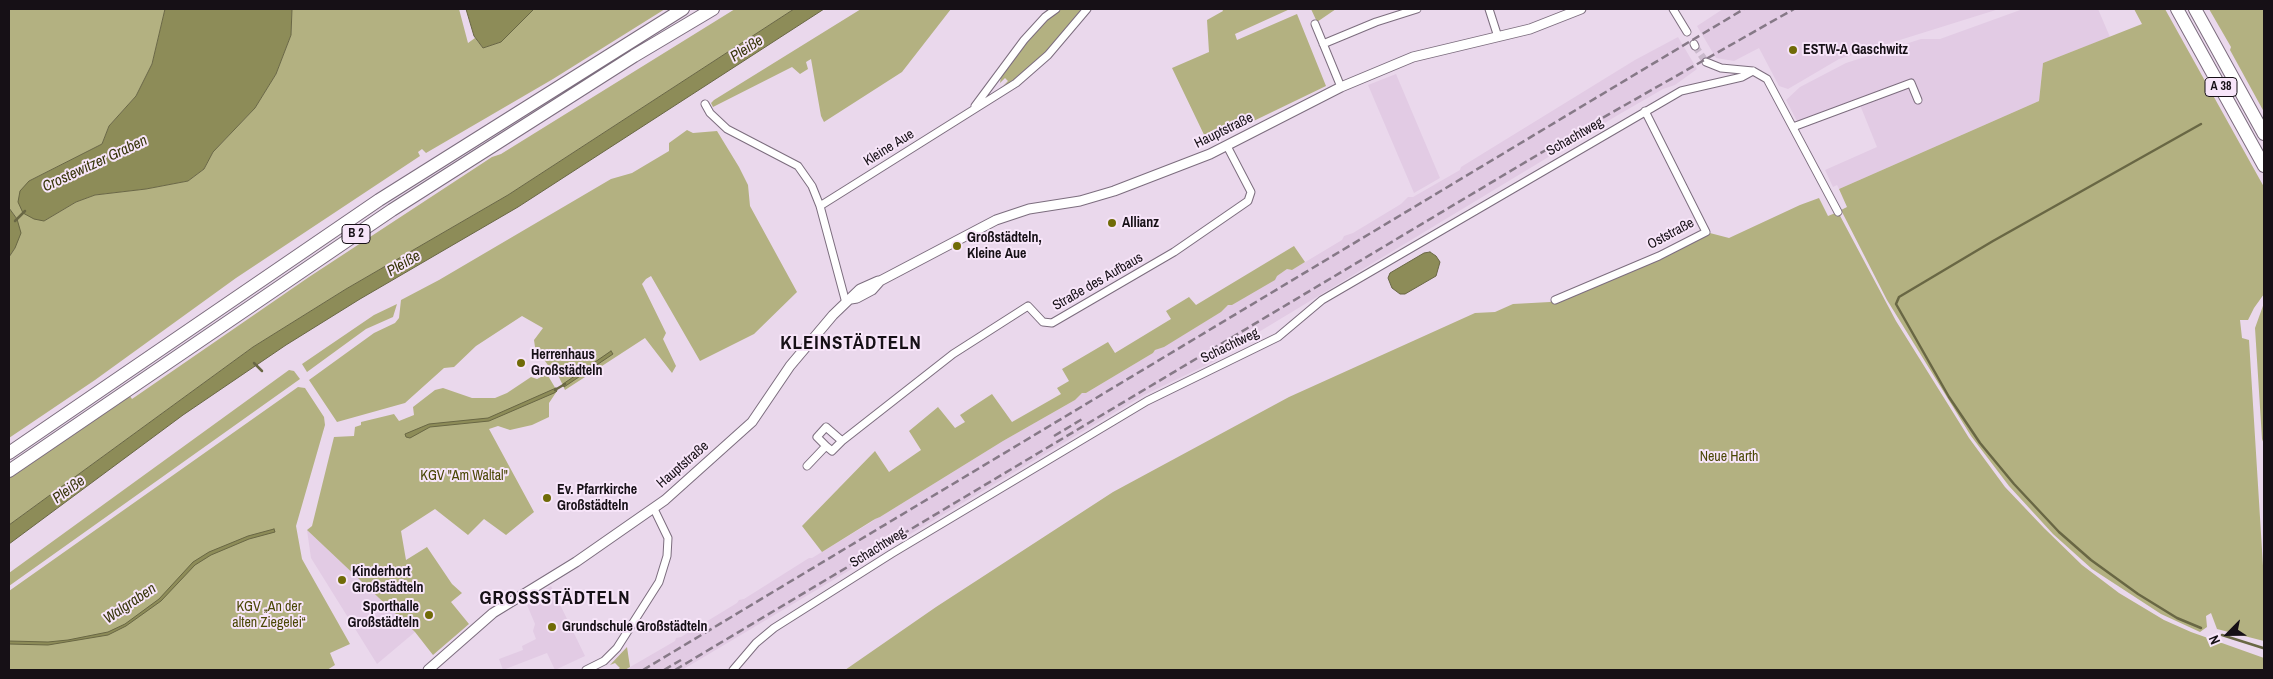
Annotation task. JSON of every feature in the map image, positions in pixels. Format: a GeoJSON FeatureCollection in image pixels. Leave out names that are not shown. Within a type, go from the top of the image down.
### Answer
{"type":"FeatureCollection","features":[{"type":"Feature","properties":{"kind":"highway","name":"B 2"},"geometry":{"type":"LineString","coordinates":[[9,453],[379,200],[683,9]]}},
{"type":"Feature","properties":{"kind":"highway","name":"B 2"},"geometry":{"type":"LineString","coordinates":[[9,471],[377,220],[634,56],[713,9]]}},
{"type":"Feature","properties":{"kind":"highway","name":"A 38"},"geometry":{"type":"LineString","coordinates":[[2177,9],[2264,166]]}},
{"type":"Feature","properties":{"kind":"highway","name":"A 38"},"geometry":{"type":"LineString","coordinates":[[2195,9],[2264,134]]}},
{"type":"Feature","properties":{"kind":"main road","name":"Hauptstraße"},"geometry":{"type":"LineString","coordinates":[[428,670],[493,613],[576,562],[623,527],[654,508],[752,422],[790,366],[824,325],[848,301],[872,290],[880,281],[974,230],[1013,213],[1098,196],[1198,159],[1341,87],[1413,57],[1530,29],[1581,9]]}},
{"type":"Feature","properties":{"kind":"street","name":"Kleine Aue"},"geometry":{"type":"LineString","coordinates":[[972,111],[1024,40],[1045,17],[1056,9]]}},
{"type":"Feature","properties":{"kind":"street","name":"Kleine Aue"},"geometry":{"type":"LineString","coordinates":[[820,206],[972,111],[1032,70],[1073,28],[1087,9]]}},
{"type":"Feature","properties":{"kind":"street"},"geometry":{"type":"LineString","coordinates":[[1323,44],[1376,22],[1417,9]]}},
{"type":"Feature","properties":{"kind":"street"},"geometry":{"type":"LineString","coordinates":[[1489,9],[1498,37]]}},
{"type":"Feature","properties":{"kind":"street"},"geometry":{"type":"LineString","coordinates":[[1673,9],[1687,32]]}},
{"type":"Feature","properties":{"kind":"street"},"geometry":{"type":"LineString","coordinates":[[1315,24],[1341,87]]}},
{"type":"Feature","properties":{"kind":"street"},"geometry":{"type":"LineString","coordinates":[[1706,62],[1720,68],[1753,71],[1767,79],[1838,212]]}},
{"type":"Feature","properties":{"kind":"street","name":"Schachtweg"},"geometry":{"type":"LineString","coordinates":[[733,670],[756,643],[774,628],[891,554],[1147,400],[1278,337],[1322,300],[1681,91],[1742,77],[1753,71]]}},
{"type":"Feature","properties":{"kind":"street"},"geometry":{"type":"LineString","coordinates":[[1793,127],[1911,83],[1918,100]]}},
{"type":"Feature","properties":{"kind":"street"},"geometry":{"type":"LineString","coordinates":[[705,104],[710,113],[727,128],[798,166],[812,186],[820,206],[848,301]]}},
{"type":"Feature","properties":{"kind":"street","name":"Oststraße"},"geometry":{"type":"LineString","coordinates":[[1555,300],[1659,256],[1706,232],[1645,111]]}},
{"type":"Feature","properties":{"kind":"street","name":"Straße des Aufbaus"},"geometry":{"type":"LineString","coordinates":[[807,466],[826,446],[832,451],[842,441],[953,354],[1028,306],[1042,322],[1052,323],[1174,252],[1248,201],[1251,192],[1227,146]]}},
{"type":"Feature","properties":{"kind":"street"},"geometry":{"type":"LineString","coordinates":[[826,446],[816,437],[826,427],[842,441]]}},
{"type":"Feature","properties":{"kind":"street"},"geometry":{"type":"LineString","coordinates":[[586,670],[604,661],[617,648],[659,582],[667,556],[668,538],[654,508]]}},
{"type":"Feature","properties":{"kind":"shaded area"},"geometry":{"type":"Polygon","coordinates":[[[1723,9],[1999,9],[1839,59],[1788,89],[1779,86],[1759,48],[1734,61],[1716,58],[1697,26],[1723,9]]]}},
{"type":"Feature","properties":{"kind":"shaded area"},"geometry":{"type":"Polygon","coordinates":[[[2023,9],[2098,9],[2110,37],[2043,63],[2039,101],[1839,189],[1837,185],[1833,187],[1825,170],[1877,147],[1858,100],[1798,123],[1786,100],[1800,87],[1846,63],[1921,39],[1940,39],[2023,9]]]}},
{"type":"Feature","properties":{"kind":"shaded area"},"geometry":{"type":"Polygon","coordinates":[[[1678,37],[1697,69],[1675,85],[1663,89],[1618,115],[1224,353],[1215,361],[1144,395],[682,670],[625,670],[1003,441],[1075,400],[1082,393],[1086,393],[1221,312],[1228,305],[1232,305],[1287,269],[1292,270],[1342,240],[1344,236],[1353,233],[1401,204],[1408,197],[1413,197],[1460,170],[1461,167],[1635,60],[1678,37]]]}},
{"type":"Feature","properties":{"kind":"shaded area"},"geometry":{"type":"Polygon","coordinates":[[[1396,74],[1440,178],[1414,193],[1368,85],[1396,74]]]}},
{"type":"Feature","properties":{"kind":"shaded area","name":"Kinderhort Großstädteln"},"geometry":{"type":"Polygon","coordinates":[[[307,530],[415,632],[377,664],[311,558],[307,530]]]}},
{"type":"Feature","properties":{"kind":"shaded area","name":"Grundschule Großstädteln"},"geometry":{"type":"Polygon","coordinates":[[[551,586],[585,656],[555,670],[547,653],[503,670],[499,659],[523,650],[522,646],[536,639],[533,631],[535,624],[525,600],[551,586]]]}},
{"type":"Feature","properties":{"kind":"green space"},"geometry":{"type":"Polygon","coordinates":[[[9,9],[165,9],[152,64],[136,96],[109,126],[102,144],[29,181],[44,221],[76,202],[95,195],[146,189],[188,181],[204,169],[213,152],[255,108],[276,74],[291,35],[292,9],[459,9],[468,43],[475,38],[483,48],[501,42],[534,9],[665,9],[553,79],[426,153],[422,149],[418,152],[420,156],[236,278],[95,380],[9,438],[9,257],[15,248],[17,219],[9,208],[9,9]]]}},
{"type":"Feature","properties":{"kind":"green space"},"geometry":{"type":"Polygon","coordinates":[[[735,9],[794,9],[508,195],[346,289],[253,347],[9,525],[9,477],[130,396],[132,399],[309,277],[492,157],[501,154],[735,9]]]}},
{"type":"Feature","properties":{"kind":"green space"},"geometry":{"type":"Polygon","coordinates":[[[861,9],[951,9],[902,72],[824,122],[821,116],[811,59],[806,62],[808,69],[800,74],[792,67],[713,107],[711,103],[714,100],[861,9]]]}},
{"type":"Feature","properties":{"kind":"green space"},"geometry":{"type":"Polygon","coordinates":[[[1061,9],[1083,9],[1046,53],[1015,80],[1003,86],[1008,81],[1005,78],[1000,83],[1001,77],[1026,42],[1047,19],[1061,9]]]}},
{"type":"Feature","properties":{"kind":"green space"},"geometry":{"type":"Polygon","coordinates":[[[1222,9],[1290,9],[1235,34],[1237,40],[1297,14],[1326,86],[1208,143],[1172,68],[1209,52],[1207,20],[1223,11],[1222,9]]]}},
{"type":"Feature","properties":{"kind":"green space"},"geometry":{"type":"Polygon","coordinates":[[[1311,9],[1336,9],[1317,22],[1311,9]]]}},
{"type":"Feature","properties":{"kind":"green space"},"geometry":{"type":"Polygon","coordinates":[[[2134,9],[2165,9],[2264,187],[2264,294],[2248,320],[2240,320],[2242,338],[2249,340],[2264,582],[2264,641],[2217,629],[2211,613],[2206,616],[2207,627],[2200,632],[2161,614],[2092,569],[2053,534],[2009,486],[1971,436],[1887,300],[1841,210],[1847,207],[1839,189],[2039,101],[2043,63],[2142,24],[2134,9]]]}},
{"type":"Feature","properties":{"kind":"green space"},"geometry":{"type":"Polygon","coordinates":[[[2209,9],[2264,9],[2264,112],[2230,50],[2231,47],[2209,9]]]}},
{"type":"Feature","properties":{"kind":"green space"},"geometry":{"type":"Polygon","coordinates":[[[687,130],[693,133],[717,131],[748,185],[750,206],[797,292],[754,334],[700,361],[651,276],[642,284],[666,333],[663,339],[676,366],[672,373],[645,338],[565,390],[558,375],[555,375],[535,347],[534,340],[543,328],[522,316],[476,346],[454,367],[444,368],[405,403],[337,422],[309,380],[374,333],[395,323],[399,318],[401,300],[439,280],[611,179],[632,173],[669,151],[669,143],[687,130]]]}},
{"type":"Feature","properties":{"kind":"green space","name":"Neue Harth"},"geometry":{"type":"Polygon","coordinates":[[[1819,198],[1828,216],[1838,212],[1896,321],[1969,438],[2005,487],[2082,565],[2119,593],[2164,620],[2191,632],[2264,658],[2264,670],[845,670],[936,607],[1113,492],[1289,397],[1475,313],[1495,312],[1513,304],[1550,302],[1659,256],[1706,232],[1729,238],[1819,198]]]}},
{"type":"Feature","properties":{"kind":"green space"},"geometry":{"type":"Polygon","coordinates":[[[1294,246],[1305,262],[1292,270],[1287,269],[1277,276],[1275,280],[1232,305],[1228,305],[1221,312],[1164,347],[1155,350],[1086,393],[1082,393],[1075,400],[1003,441],[822,552],[802,526],[875,451],[889,472],[921,450],[909,431],[938,407],[955,428],[965,422],[960,415],[992,394],[1012,422],[1061,394],[1057,388],[1069,381],[1062,369],[1108,342],[1115,353],[1171,319],[1166,311],[1189,297],[1196,305],[1294,246]]]}},
{"type":"Feature","properties":{"kind":"green space"},"geometry":{"type":"Polygon","coordinates":[[[2264,303],[2264,444],[2262,439],[2255,328],[2264,303]]]}},
{"type":"Feature","properties":{"kind":"green space"},"geometry":{"type":"Polygon","coordinates":[[[397,304],[393,317],[366,329],[307,372],[302,364],[374,315],[397,304]]]}},
{"type":"Feature","properties":{"kind":"green space"},"geometry":{"type":"Polygon","coordinates":[[[289,370],[294,371],[300,379],[9,586],[9,573],[289,370]]]}},
{"type":"Feature","properties":{"kind":"green space","name":"KGV \"Am Waltal\""},"geometry":{"type":"Polygon","coordinates":[[[547,374],[557,391],[549,403],[549,417],[532,425],[510,430],[498,426],[489,429],[534,512],[506,535],[484,519],[468,535],[435,509],[401,531],[406,560],[427,547],[452,584],[462,593],[451,602],[469,624],[433,655],[415,632],[307,530],[312,526],[334,437],[354,436],[355,427],[361,425],[361,422],[394,414],[399,421],[414,415],[413,407],[435,390],[443,388],[472,398],[495,398],[507,393],[531,377],[537,379],[547,374]]]}},
{"type":"Feature","properties":{"kind":"green space","name":"KGV „An der alten Ziegelei“"},"geometry":{"type":"Polygon","coordinates":[[[298,387],[305,388],[324,417],[325,425],[296,526],[302,559],[350,644],[330,653],[335,665],[327,670],[9,670],[9,591],[298,387]]]}},
{"type":"Feature","properties":{"kind":"green space"},"geometry":{"type":"Polygon","coordinates":[[[627,647],[630,667],[625,670],[617,670],[620,668],[615,663],[610,665],[627,647]]]}},
{"type":"Feature","properties":{"kind":"water"},"geometry":{"type":"Polygon","coordinates":[[[165,9],[292,9],[291,35],[276,74],[255,108],[213,152],[204,169],[188,181],[146,189],[95,195],[76,202],[44,221],[34,219],[23,213],[18,202],[20,191],[29,181],[102,144],[109,126],[136,96],[152,64],[165,9]]]}},
{"type":"Feature","properties":{"kind":"water"},"geometry":{"type":"Polygon","coordinates":[[[466,9],[534,9],[501,42],[483,48],[474,36],[466,9]]]}},
{"type":"Feature","properties":{"kind":"water","name":"Pleiße"},"geometry":{"type":"Polygon","coordinates":[[[794,9],[824,9],[518,207],[360,299],[286,345],[183,415],[9,544],[9,525],[253,347],[346,289],[508,195],[794,9]]]}},
{"type":"Feature","properties":{"kind":"water"},"geometry":{"type":"Polygon","coordinates":[[[9,208],[17,219],[21,233],[9,257],[9,208]]]}},
{"type":"Feature","properties":{"kind":"water"},"geometry":{"type":"Polygon","coordinates":[[[1430,252],[1440,262],[1436,276],[1405,294],[1400,294],[1392,288],[1388,278],[1390,273],[1424,253],[1430,252]]]}},
{"type":"Feature","properties":{"kind":"water"},"geometry":{"type":"Polygon","coordinates":[[[611,351],[613,354],[564,387],[563,384],[611,351]]]}},
{"type":"Feature","properties":{"kind":"water"},"geometry":{"type":"Polygon","coordinates":[[[556,388],[557,391],[554,393],[489,421],[430,427],[410,438],[406,437],[405,434],[429,424],[488,418],[556,388]]]}},
{"type":"Feature","properties":{"kind":"water"},"geometry":{"type":"Polygon","coordinates":[[[274,529],[275,532],[249,539],[211,555],[195,565],[161,601],[126,626],[108,635],[48,645],[9,644],[9,641],[48,642],[68,640],[108,632],[125,624],[159,599],[193,562],[209,552],[248,536],[274,529]]]}},
{"type":"Feature","properties":{"kind":"waterway"},"geometry":{"type":"LineString","coordinates":[[2201,124],[1993,241],[1899,297],[1896,304],[1949,397],[1980,443],[2014,484],[2059,532],[2091,560],[2138,594],[2177,618],[2201,628]]}},
{"type":"Feature","properties":{"kind":"waterway","name":"Crostewitzer Graben"},"geometry":{"type":"LineString","coordinates":[[15,221],[25,211]]}},
{"type":"Feature","properties":{"kind":"waterway"},"geometry":{"type":"LineString","coordinates":[[254,363],[262,371]]}},
{"type":"Feature","properties":{"kind":"waterway","name":"Walgraben"},"geometry":{"type":"LineString","coordinates":[[555,390],[565,384]]}},
{"type":"Feature","properties":{"kind":"waterway"},"geometry":{"type":"LineString","coordinates":[[2222,635],[2263,648]]}},
{"type":"Feature","properties":{"kind":"tunnel"},"geometry":{"type":"LineString","coordinates":[[1695,46],[1706,62]]}},
{"type":"Feature","properties":{"kind":"railway"},"geometry":{"type":"LineString","coordinates":[[643,670],[1744,9]]}},
{"type":"Feature","properties":{"kind":"railway"},"geometry":{"type":"LineString","coordinates":[[675,670],[1539,154],[1794,9]]}},
{"type":"Feature","properties":{"kind":"railway"},"geometry":{"type":"LineString","coordinates":[[1054,436],[1084,418]]}},
{"type":"Feature","properties":{"kind":"railway"},"geometry":{"type":"LineString","coordinates":[[664,670],[681,660]]}},
{"type":"Feature","properties":{"kind":"place","name":"ESTW-A Gaschwitz"},"geometry":{"type":"Point","coordinates":[1793,50]}},
{"type":"Feature","properties":{"kind":"place","name":"Allianz"},"geometry":{"type":"Point","coordinates":[1112,223]}},
{"type":"Feature","properties":{"kind":"place","name":"Großstädteln, Kleine Aue"},"geometry":{"type":"Point","coordinates":[957,246]}},
{"type":"Feature","properties":{"kind":"place","name":"Herrenhaus Großstädteln"},"geometry":{"type":"Point","coordinates":[521,363]}},
{"type":"Feature","properties":{"kind":"place","name":"Ev. Pfarrkirche Großstädteln"},"geometry":{"type":"Point","coordinates":[547,498]}},
{"type":"Feature","properties":{"kind":"place","name":"Kinderhort Großstädteln"},"geometry":{"type":"Point","coordinates":[342,580]}},
{"type":"Feature","properties":{"kind":"place","name":"Sporthalle Großstädteln"},"geometry":{"type":"Point","coordinates":[429,615]}},
{"type":"Feature","properties":{"kind":"place","name":"Grundschule Großstädteln"},"geometry":{"type":"Point","coordinates":[552,627]}},
{"type":"Feature","properties":{"kind":"district","name":"KLEINSTÄDTELN"},"geometry":{"type":"Point","coordinates":[851,344]}},
{"type":"Feature","properties":{"kind":"district","name":"GROSSSTÄDTELN"},"geometry":{"type":"Point","coordinates":[555,599]}}]}
